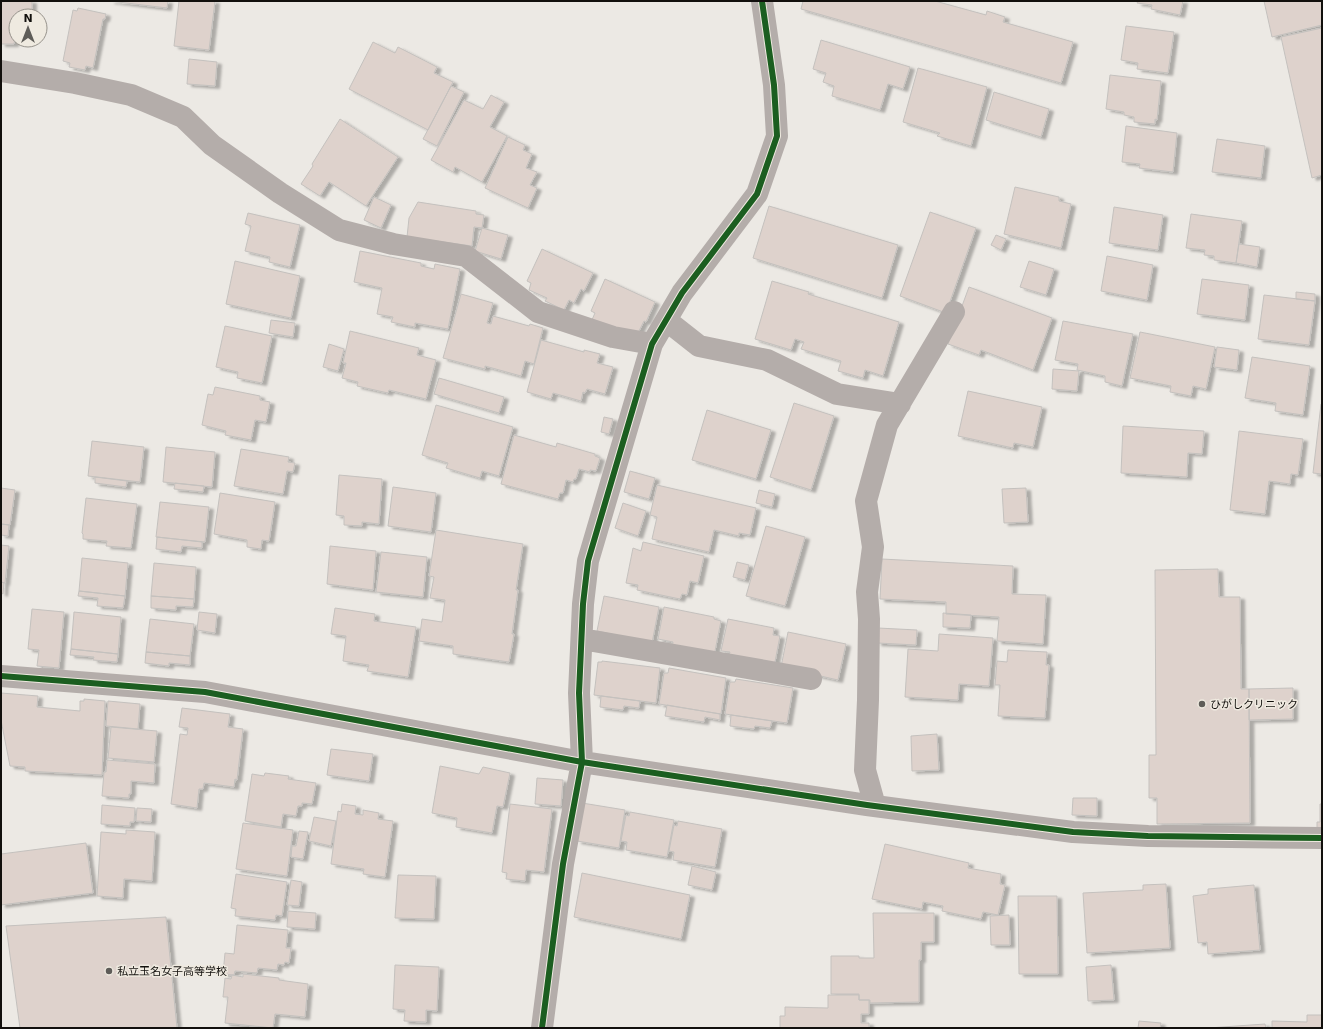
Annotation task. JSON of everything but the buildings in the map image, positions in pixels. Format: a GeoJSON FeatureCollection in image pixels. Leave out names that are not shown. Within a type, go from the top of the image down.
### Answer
{"type":"FeatureCollection","features":[{"type":"Feature","properties":{"kind":"street"},"geometry":{"type":"LineString","coordinates":[[542,1028],[563,864],[582,762],[579,693],[583,604],[588,561],[652,344],[682,293],[757,194],[777,136],[774,85],[762,1]]}},
{"type":"Feature","properties":{"kind":"street"},"geometry":{"type":"LineString","coordinates":[[1,71],[75,83],[131,95],[184,117],[212,145],[280,193],[339,230],[393,244],[466,256],[538,312],[613,337],[652,344]]}},
{"type":"Feature","properties":{"kind":"street"},"geometry":{"type":"LineString","coordinates":[[875,806],[864,770],[868,700],[869,619],[867,592],[873,547],[866,501],[887,425],[954,312]]}},
{"type":"Feature","properties":{"kind":"street"},"geometry":{"type":"LineString","coordinates":[[666,320],[699,346],[767,360],[837,394],[900,404]]}},
{"type":"Feature","properties":{"kind":"street"},"geometry":{"type":"LineString","coordinates":[[582,639],[811,679]]}},
{"type":"Feature","properties":{"kind":"street"},"geometry":{"type":"LineString","coordinates":[[1,676],[205,692],[582,762],[875,806],[1073,832],[1148,836],[1322,838]]}},
{"type":"Feature","properties":{"kind":"cycle path"},"geometry":{"type":"LineString","coordinates":[[542,1028],[563,864],[582,762],[579,693],[583,604],[588,561],[652,344],[682,293],[757,194],[777,136],[774,85],[762,1]]}},
{"type":"Feature","properties":{"kind":"cycle path"},"geometry":{"type":"LineString","coordinates":[[1,676],[205,692],[582,762],[867,805],[1073,832],[1148,836],[1322,838]]}},
{"type":"Feature","properties":{"kind":"place","name":"ひがしクリニック"},"geometry":{"type":"Point","coordinates":[1202,704]}},
{"type":"Feature","properties":{"kind":"place","name":"私立玉名女子高等学校"},"geometry":{"type":"Point","coordinates":[109,971]}}]}
